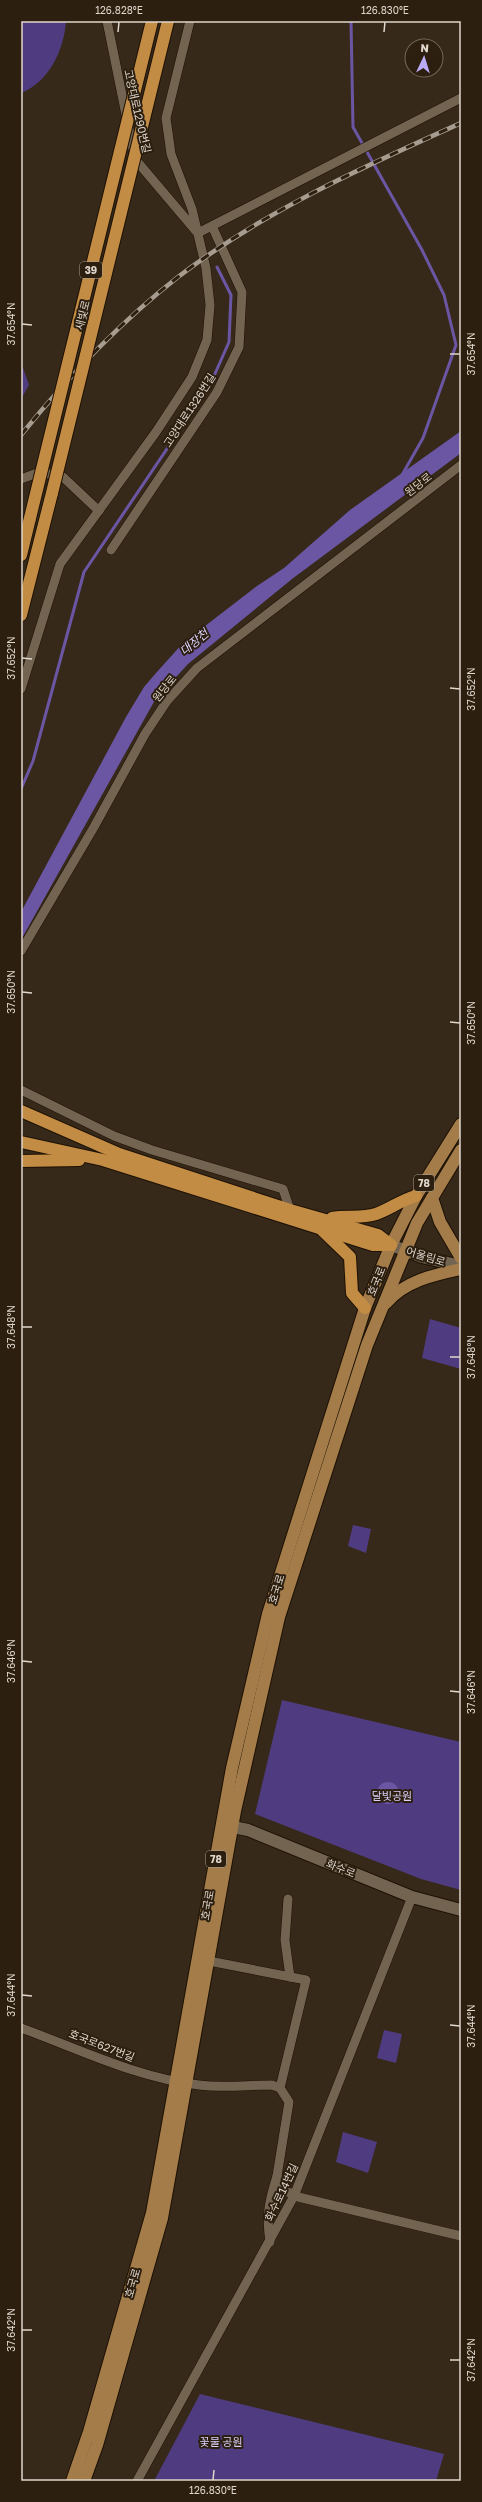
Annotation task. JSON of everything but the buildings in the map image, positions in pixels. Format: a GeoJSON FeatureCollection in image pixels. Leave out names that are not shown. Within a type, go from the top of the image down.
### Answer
{"type":"FeatureCollection","features":[{"type":"Feature","properties":{"kind":"highway","name":"새빛로"},"geometry":{"type":"LineString","coordinates":[[21,555],[152,21]]}},
{"type":"Feature","properties":{"kind":"highway","name":"새빛로"},"geometry":{"type":"LineString","coordinates":[[21,615],[168,21]]}},
{"type":"Feature","properties":{"kind":"highway"},"geometry":{"type":"LineString","coordinates":[[21,1110],[119,1154],[290,1210],[328,1219],[378,1235],[391,1245]]}},
{"type":"Feature","properties":{"kind":"highway"},"geometry":{"type":"LineString","coordinates":[[21,1134],[162,1168]]}},
{"type":"Feature","properties":{"kind":"highway"},"geometry":{"type":"LineString","coordinates":[[21,1142],[103,1160],[372,1245],[391,1245]]}},
{"type":"Feature","properties":{"kind":"highway"},"geometry":{"type":"LineString","coordinates":[[21,1161],[103,1160]]}},
{"type":"Feature","properties":{"kind":"highway"},"geometry":{"type":"LineString","coordinates":[[328,1219],[342,1216],[359,1218],[376,1214],[402,1200],[416,1196]]}},
{"type":"Feature","properties":{"kind":"highway"},"geometry":{"type":"LineString","coordinates":[[322,1230],[350,1257],[352,1293],[365,1308]]}},
{"type":"Feature","properties":{"kind":"main road","name":"호국로"},"geometry":{"type":"LineString","coordinates":[[72,2481],[89,2432],[152,2213],[209,1961],[227,1826],[232,1768],[268,1614],[365,1308],[391,1245],[416,1196],[461,1124]]}},
{"type":"Feature","properties":{"kind":"main road","name":"호국로"},"geometry":{"type":"LineString","coordinates":[[84,2481],[97,2445],[162,2218],[181,2082],[227,1826],[279,1617],[367,1345],[381,1309],[404,1250],[432,1198],[461,1150]]}},
{"type":"Feature","properties":{"kind":"main road"},"geometry":{"type":"LineString","coordinates":[[432,1198],[440,1222],[461,1258]]}},
{"type":"Feature","properties":{"kind":"main road"},"geometry":{"type":"LineString","coordinates":[[381,1309],[395,1293],[408,1285],[428,1277],[461,1269]]}},
{"type":"Feature","properties":{"kind":"street","name":"고양대로1290번길"},"geometry":{"type":"LineString","coordinates":[[107,21],[135,159],[198,233]]}},
{"type":"Feature","properties":{"kind":"street","name":"고양대로1326번길"},"geometry":{"type":"LineString","coordinates":[[21,689],[60,564],[156,432],[192,377],[207,340],[210,305],[198,233],[192,209],[170,154],[166,118],[190,21]]}},
{"type":"Feature","properties":{"kind":"street"},"geometry":{"type":"LineString","coordinates":[[198,233],[461,98]]}},
{"type":"Feature","properties":{"kind":"street","name":"고양대로1326번길"},"geometry":{"type":"LineString","coordinates":[[110,550],[217,392],[239,347],[242,292],[212,226]]}},
{"type":"Feature","properties":{"kind":"street","name":"원당로"},"geometry":{"type":"LineString","coordinates":[[21,951],[94,828],[145,734],[167,701],[197,668],[281,601],[461,465]]}},
{"type":"Feature","properties":{"kind":"street"},"geometry":{"type":"LineString","coordinates":[[21,479],[40,472],[63,478],[99,511]]}},
{"type":"Feature","properties":{"kind":"street"},"geometry":{"type":"LineString","coordinates":[[21,1090],[114,1136],[152,1150],[283,1189],[290,1210]]}},
{"type":"Feature","properties":{"kind":"street","name":"어울림로"},"geometry":{"type":"LineString","coordinates":[[391,1245],[422,1257],[461,1266]]}},
{"type":"Feature","properties":{"kind":"street","name":"화수로"},"geometry":{"type":"LineString","coordinates":[[227,1826],[248,1830],[412,1897],[461,1910]]}},
{"type":"Feature","properties":{"kind":"street","name":"화수로14번길"},"geometry":{"type":"LineString","coordinates":[[137,2481],[294,2196],[412,1897]]}},
{"type":"Feature","properties":{"kind":"street"},"geometry":{"type":"LineString","coordinates":[[288,1899],[285,1940],[290,1977]]}},
{"type":"Feature","properties":{"kind":"street"},"geometry":{"type":"LineString","coordinates":[[209,1961],[306,1980],[280,2088]]}},
{"type":"Feature","properties":{"kind":"street","name":"호국로627번길"},"geometry":{"type":"LineString","coordinates":[[21,2028],[141,2073],[181,2082]]}},
{"type":"Feature","properties":{"kind":"street"},"geometry":{"type":"LineString","coordinates":[[181,2082],[272,2085],[280,2088],[289,2102],[277,2176],[269,2200],[267,2219],[270,2242]]}},
{"type":"Feature","properties":{"kind":"street"},"geometry":{"type":"LineString","coordinates":[[277,2176],[284,2189],[294,2196],[461,2236]]}},
{"type":"Feature","properties":{"kind":"green space"},"geometry":{"type":"Polygon","coordinates":[[[21,21],[66,21],[62,43],[53,64],[40,81],[21,93],[21,21]]]}},
{"type":"Feature","properties":{"kind":"green space"},"geometry":{"type":"Polygon","coordinates":[[[21,362],[29,385],[21,399],[21,362]]]}},
{"type":"Feature","properties":{"kind":"green space"},"geometry":{"type":"Polygon","coordinates":[[[430,1319],[461,1328],[461,1369],[422,1358],[430,1319]]]}},
{"type":"Feature","properties":{"kind":"green space"},"geometry":{"type":"Polygon","coordinates":[[[353,1525],[371,1529],[366,1553],[348,1546],[353,1525]]]}},
{"type":"Feature","properties":{"kind":"green space","name":"달빛공원"},"geometry":{"type":"Polygon","coordinates":[[[282,1700],[461,1742],[461,1890],[421,1879],[255,1814],[282,1700]]]}},
{"type":"Feature","properties":{"kind":"green space"},"geometry":{"type":"Polygon","coordinates":[[[384,2030],[402,2034],[396,2063],[377,2058],[384,2030]]]}},
{"type":"Feature","properties":{"kind":"green space"},"geometry":{"type":"Polygon","coordinates":[[[343,2132],[377,2142],[368,2173],[336,2162],[343,2132]]]}},
{"type":"Feature","properties":{"kind":"green space","name":"꽃물 공원"},"geometry":{"type":"Polygon","coordinates":[[[200,2394],[444,2454],[436,2481],[154,2481],[200,2394]]]}},
{"type":"Feature","properties":{"kind":"water","name":"대장천"},"geometry":{"type":"Polygon","coordinates":[[[461,431],[461,453],[292,579],[188,664],[155,700],[21,940],[21,912],[126,717],[144,687],[156,673],[183,643],[257,586],[284,568],[350,510],[461,431]]]}},
{"type":"Feature","properties":{"kind":"water"},"geometry":{"type":"Polygon","coordinates":[[[388,1782],[396,1785],[399,1793],[396,1801],[388,1804],[380,1801],[377,1793],[380,1785],[388,1782]]]}},
{"type":"Feature","properties":{"kind":"waterway"},"geometry":{"type":"LineString","coordinates":[[351,21],[353,127],[422,250],[444,295],[456,345],[423,438],[402,475]]}},
{"type":"Feature","properties":{"kind":"waterway"},"geometry":{"type":"LineString","coordinates":[[21,789],[33,761],[84,572],[210,385],[229,342],[231,295],[217,267]]}},
{"type":"Feature","properties":{"kind":"railway"},"geometry":{"type":"LineString","coordinates":[[21,435],[57,392],[115,332],[156,295],[211,253],[279,211],[315,192],[388,156],[461,123]]}}]}
